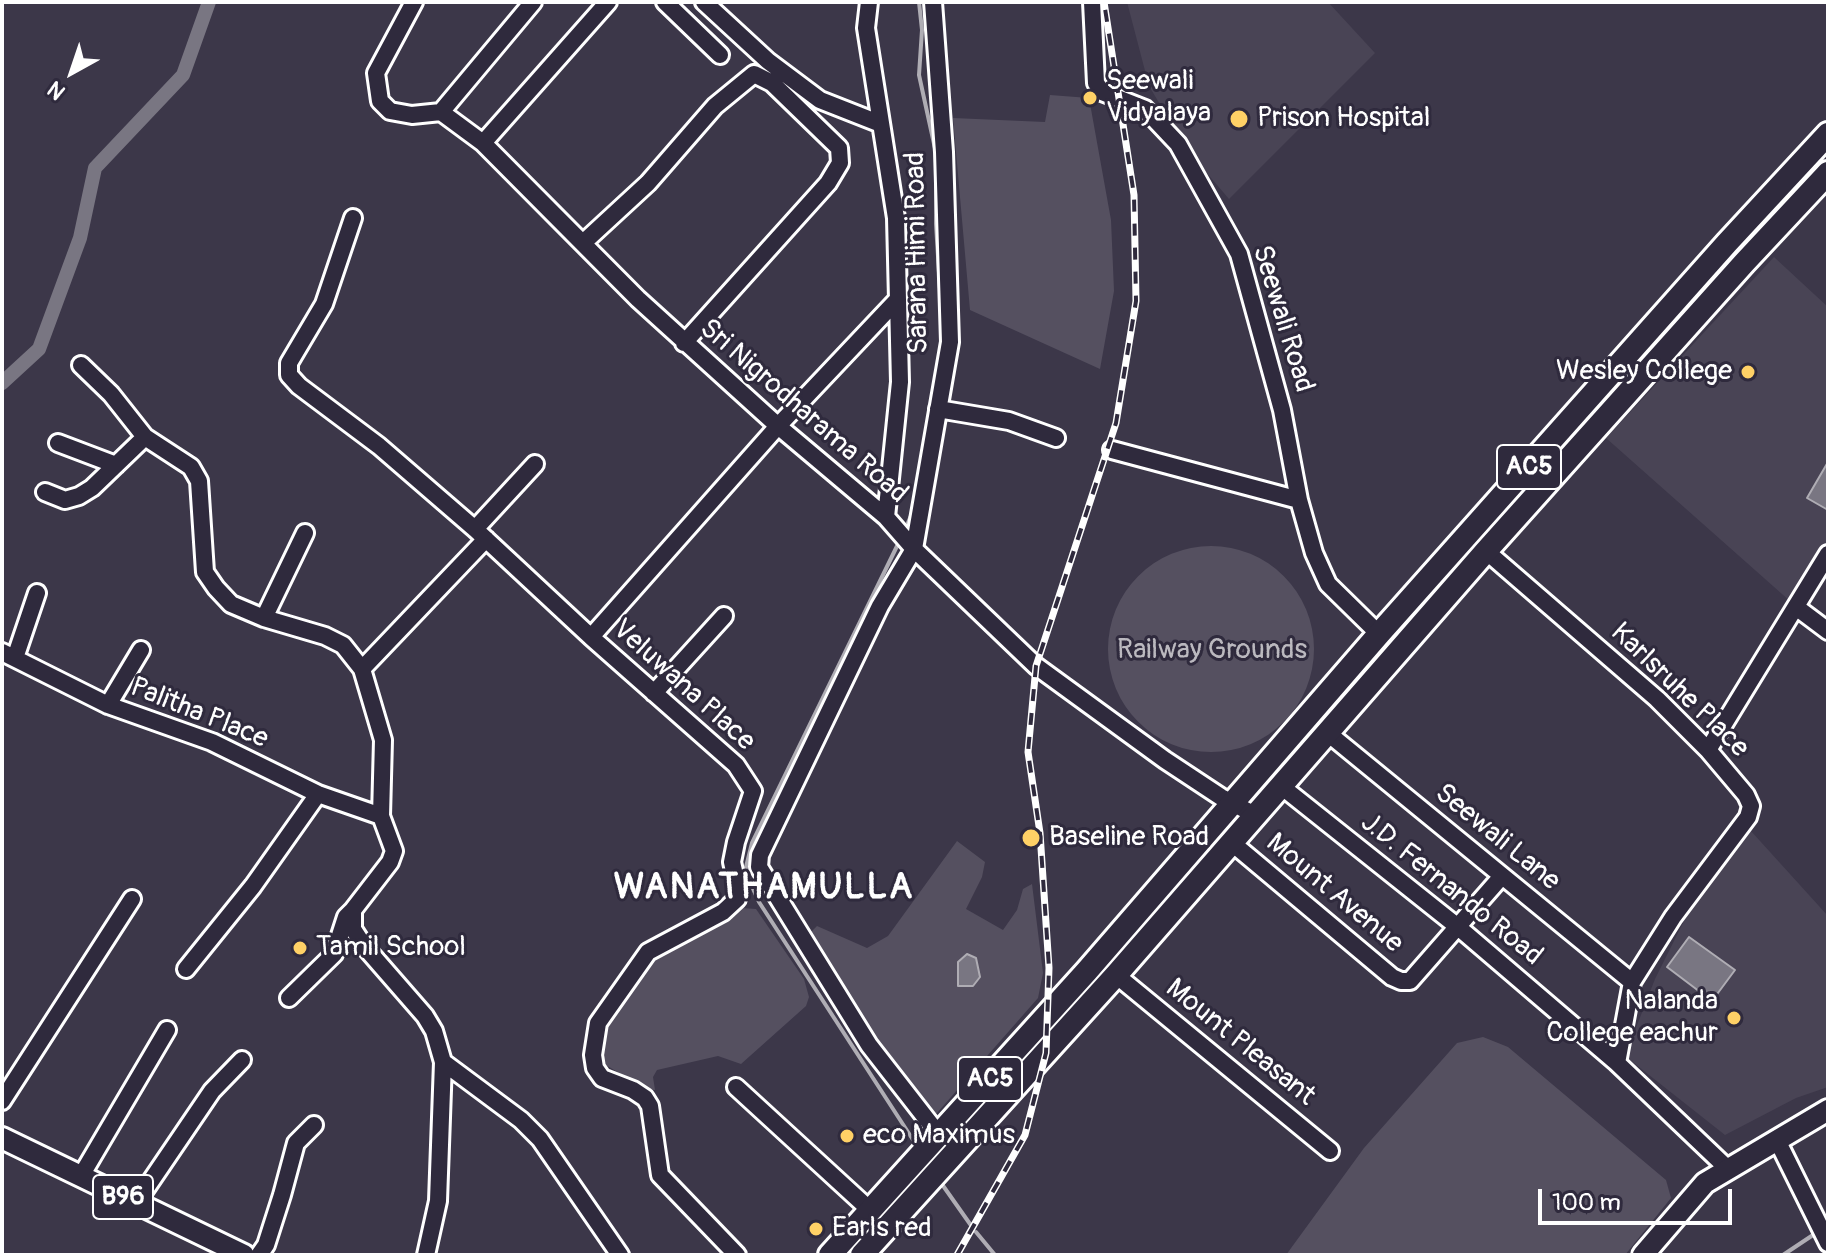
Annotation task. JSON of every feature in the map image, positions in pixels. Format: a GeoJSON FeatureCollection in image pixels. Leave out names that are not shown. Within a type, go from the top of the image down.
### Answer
{"type":"FeatureCollection","features":[{"type":"Feature","properties":{"kind":"highway","name":"AC5"},"geometry":{"type":"LineString","coordinates":[[830,1255],[1087,971],[1379,634],[1828,134]]}},
{"type":"Feature","properties":{"kind":"highway","name":"AC5"},"geometry":{"type":"LineString","coordinates":[[862,1255],[1116,975],[1486,551],[1828,173]]}},
{"type":"Feature","properties":{"kind":"main road"},"geometry":{"type":"LineString","coordinates":[[1643,1255],[1705,1183],[1828,1110]]}},
{"type":"Feature","properties":{"kind":"main road","name":"B96"},"geometry":{"type":"LineString","coordinates":[[2,1138],[244,1255]]}},
{"type":"Feature","properties":{"kind":"street"},"geometry":{"type":"LineString","coordinates":[[414,2],[376,73],[380,101],[390,111],[412,115],[441,112],[533,2]]}},
{"type":"Feature","properties":{"kind":"street"},"geometry":{"type":"LineString","coordinates":[[483,143],[608,2]]}},
{"type":"Feature","properties":{"kind":"street"},"geometry":{"type":"LineString","coordinates":[[665,2],[720,55]]}},
{"type":"Feature","properties":{"kind":"street"},"geometry":{"type":"LineString","coordinates":[[704,2],[768,61],[820,100],[881,124]]}},
{"type":"Feature","properties":{"kind":"street"},"geometry":{"type":"LineString","coordinates":[[869,2],[866,28],[896,218],[900,382],[889,521]]}},
{"type":"Feature","properties":{"kind":"street","name":"Sarana Himi Road"},"geometry":{"type":"LineString","coordinates":[[911,545],[950,342],[944,152],[933,2]]}},
{"type":"Feature","properties":{"kind":"street","name":"Seewali Road"},"geometry":{"type":"LineString","coordinates":[[1092,2],[1096,83],[1102,92],[1145,109],[1178,144],[1239,254],[1282,410],[1299,500],[1314,553],[1328,584],[1379,634]]}},
{"type":"Feature","properties":{"kind":"street"},"geometry":{"type":"LineString","coordinates":[[583,243],[648,183],[715,106],[754,74],[772,83],[839,148],[840,163],[828,183],[684,343]]}},
{"type":"Feature","properties":{"kind":"street","name":"Sri Nigrodharama Road"},"geometry":{"type":"LineString","coordinates":[[441,112],[483,143],[684,343],[889,521],[1036,666],[1165,760],[1255,815]]}},
{"type":"Feature","properties":{"kind":"street","name":"Veluwana Place"},"geometry":{"type":"LineString","coordinates":[[353,218],[324,304],[289,363],[289,375],[299,386],[379,446],[481,534],[591,637],[736,765],[753,791],[732,862],[737,899],[723,912],[648,952],[598,1023],[593,1055],[595,1068],[602,1078],[645,1098],[650,1106],[660,1175],[737,1255]]}},
{"type":"Feature","properties":{"kind":"street"},"geometry":{"type":"LineString","coordinates":[[591,637],[778,426],[898,299]]}},
{"type":"Feature","properties":{"kind":"street"},"geometry":{"type":"LineString","coordinates":[[81,365],[111,394],[145,437],[191,467],[199,481],[205,572],[231,604],[264,618],[325,636],[343,645],[362,669],[383,740],[381,816],[394,851],[390,862],[346,917],[334,954],[289,998]]}},
{"type":"Feature","properties":{"kind":"street"},"geometry":{"type":"LineString","coordinates":[[938,409],[1009,421],[1056,438]]}},
{"type":"Feature","properties":{"kind":"street"},"geometry":{"type":"LineString","coordinates":[[45,492],[65,500],[79,496],[92,488],[145,437]]}},
{"type":"Feature","properties":{"kind":"street"},"geometry":{"type":"LineString","coordinates":[[58,443],[116,465]]}},
{"type":"Feature","properties":{"kind":"street"},"geometry":{"type":"LineString","coordinates":[[1112,450],[1299,500]]}},
{"type":"Feature","properties":{"kind":"street"},"geometry":{"type":"LineString","coordinates":[[362,669],[481,534],[535,464]]}},
{"type":"Feature","properties":{"kind":"street"},"geometry":{"type":"LineString","coordinates":[[264,618],[305,533]]}},
{"type":"Feature","properties":{"kind":"street"},"geometry":{"type":"LineString","coordinates":[[911,545],[760,855],[759,867],[869,1045],[928,1148]]}},
{"type":"Feature","properties":{"kind":"street","name":"Karlsruhe Place"},"geometry":{"type":"LineString","coordinates":[[1486,551],[1657,699],[1708,750],[1746,795],[1751,806],[1748,817],[1673,917],[1632,982],[1617,1063]]}},
{"type":"Feature","properties":{"kind":"street"},"geometry":{"type":"LineString","coordinates":[[1708,750],[1828,554]]}},
{"type":"Feature","properties":{"kind":"street"},"geometry":{"type":"LineString","coordinates":[[8,655],[37,593]]}},
{"type":"Feature","properties":{"kind":"street"},"geometry":{"type":"LineString","coordinates":[[1796,607],[1828,631]]}},
{"type":"Feature","properties":{"kind":"street"},"geometry":{"type":"LineString","coordinates":[[654,693],[724,616]]}},
{"type":"Feature","properties":{"kind":"street"},"geometry":{"type":"LineString","coordinates":[[108,705],[141,650]]}},
{"type":"Feature","properties":{"kind":"street","name":"Palitha Place"},"geometry":{"type":"LineString","coordinates":[[8,655],[108,705],[212,742],[318,794],[381,816]]}},
{"type":"Feature","properties":{"kind":"street","name":"Seewali Lane"},"geometry":{"type":"LineString","coordinates":[[1329,734],[1632,982]]}},
{"type":"Feature","properties":{"kind":"street","name":"J.D. Fernando Road"},"geometry":{"type":"LineString","coordinates":[[1281,786],[1458,927],[1617,1063],[1727,1168]]}},
{"type":"Feature","properties":{"kind":"street"},"geometry":{"type":"LineString","coordinates":[[186,969],[253,886],[318,794]]}},
{"type":"Feature","properties":{"kind":"street","name":"Mount Avenue"},"geometry":{"type":"LineString","coordinates":[[1231,842],[1392,977],[1401,981],[1410,981],[1502,876]]}},
{"type":"Feature","properties":{"kind":"street"},"geometry":{"type":"LineString","coordinates":[[2,1101],[132,899]]}},
{"type":"Feature","properties":{"kind":"street"},"geometry":{"type":"LineString","coordinates":[[353,910],[353,929],[425,1016],[434,1031],[443,1062],[438,1201],[426,1255]]}},
{"type":"Feature","properties":{"kind":"street","name":"Mount Pleasant"},"geometry":{"type":"LineString","coordinates":[[1116,975],[1330,1151]]}},
{"type":"Feature","properties":{"kind":"street"},"geometry":{"type":"LineString","coordinates":[[81,1176],[167,1030]]}},
{"type":"Feature","properties":{"kind":"street"},"geometry":{"type":"LineString","coordinates":[[136,1203],[212,1091],[242,1060]]}},
{"type":"Feature","properties":{"kind":"street"},"geometry":{"type":"LineString","coordinates":[[443,1062],[521,1120],[540,1139],[620,1255]]}},
{"type":"Feature","properties":{"kind":"street"},"geometry":{"type":"LineString","coordinates":[[736,1087],[870,1210]]}},
{"type":"Feature","properties":{"kind":"street"},"geometry":{"type":"LineString","coordinates":[[259,1255],[266,1245],[296,1143],[314,1125]]}},
{"type":"Feature","properties":{"kind":"street"},"geometry":{"type":"LineString","coordinates":[[1777,1140],[1828,1243]]}},
{"type":"Feature","properties":{"kind":"shaded area","name":"Prison Hospital"},"geometry":{"type":"Polygon","coordinates":[[[1127,2],[1328,2],[1375,53],[1229,199],[1188,151],[1149,86],[1127,2]]]}},
{"type":"Feature","properties":{"kind":"shaded area","name":"Wesley College"},"geometry":{"type":"Polygon","coordinates":[[[1774,257],[1828,307],[1828,539],[1791,602],[1606,438],[1774,257]]]}},
{"type":"Feature","properties":{"kind":"shaded area"},"geometry":{"type":"Polygon","coordinates":[[[1828,462],[1828,510],[1807,498],[1828,462]]]}},
{"type":"Feature","properties":{"kind":"shaded area","name":"Nalanda College eachur"},"geometry":{"type":"Polygon","coordinates":[[[1751,831],[1828,916],[1828,1087],[1796,1098],[1725,1135],[1625,1056],[1655,979],[1690,909],[1751,831]]]}},
{"type":"Feature","properties":{"kind":"shaded area"},"geometry":{"type":"Polygon","coordinates":[[[1689,937],[1735,970],[1712,1001],[1667,967],[1689,937]]]}},
{"type":"Feature","properties":{"kind":"shaded area"},"geometry":{"type":"Polygon","coordinates":[[[967,954],[976,958],[980,977],[973,986],[958,986],[958,962],[967,954]]]}},
{"type":"Feature","properties":{"kind":"green space"},"geometry":{"type":"Polygon","coordinates":[[[1050,95],[1089,98],[1111,220],[1114,291],[1100,369],[970,310],[953,118],[1045,122],[1050,95]]]}},
{"type":"Feature","properties":{"kind":"green space","name":"Railway Grounds"},"geometry":{"type":"Polygon","coordinates":[[[1211,546],[1250,554],[1284,576],[1306,610],[1314,649],[1306,688],[1284,722],[1250,744],[1211,752],[1172,744],[1138,722],[1116,688],[1108,649],[1116,610],[1138,576],[1172,554],[1211,546]]]}},
{"type":"Feature","properties":{"kind":"green space"},"geometry":{"type":"Polygon","coordinates":[[[957,841],[985,862],[982,877],[966,909],[1003,930],[1017,910],[1023,889],[1032,884],[1043,973],[1038,998],[937,1113],[928,1113],[859,1017],[811,932],[817,926],[867,948],[888,936],[957,841]]]}},
{"type":"Feature","properties":{"kind":"green space"},"geometry":{"type":"Polygon","coordinates":[[[741,908],[756,909],[804,979],[809,997],[806,1006],[741,1064],[718,1056],[657,1070],[653,1077],[655,1090],[646,1089],[599,1061],[605,1020],[654,953],[741,908]]]}},
{"type":"Feature","properties":{"kind":"green space"},"geometry":{"type":"Polygon","coordinates":[[[1483,1037],[1508,1047],[1666,1180],[1671,1198],[1625,1255],[1286,1255],[1364,1148],[1457,1043],[1483,1037]]]}},
{"type":"Feature","properties":{"kind":"waterway"},"geometry":{"type":"LineString","coordinates":[[2,383],[39,349],[80,238],[95,168],[183,75],[209,2]]}},
{"type":"Feature","properties":{"kind":"waterway"},"geometry":{"type":"LineString","coordinates":[[919,2],[922,30],[919,75],[936,153],[940,289]]}},
{"type":"Feature","properties":{"kind":"waterway"},"geometry":{"type":"LineString","coordinates":[[904,532],[913,511]]}},
{"type":"Feature","properties":{"kind":"waterway"},"geometry":{"type":"LineString","coordinates":[[900,540],[752,843],[745,871],[759,902],[917,1146]]}},
{"type":"Feature","properties":{"kind":"waterway"},"geometry":{"type":"LineString","coordinates":[[939,1180],[970,1224]]}},
{"type":"Feature","properties":{"kind":"waterway"},"geometry":{"type":"LineString","coordinates":[[976,1232],[995,1255]]}},
{"type":"Feature","properties":{"kind":"waterway"},"geometry":{"type":"LineString","coordinates":[[1783,1255],[1816,1233]]}},
{"type":"Feature","properties":{"kind":"railway"},"geometry":{"type":"LineString","coordinates":[[957,1255],[1025,1135],[1046,1053],[1049,968],[1040,833],[1028,752],[1036,666],[1116,423],[1136,301],[1134,195],[1104,2]]}},
{"type":"Feature","properties":{"kind":"place","name":"Seewali Vidyalaya"},"geometry":{"type":"Point","coordinates":[1090,98]}},
{"type":"Feature","properties":{"kind":"place","name":"Prison Hospital"},"geometry":{"type":"Point","coordinates":[1239,119]}},
{"type":"Feature","properties":{"kind":"place","name":"Wesley College"},"geometry":{"type":"Point","coordinates":[1748,372]}},
{"type":"Feature","properties":{"kind":"place","name":"Baseline Road"},"geometry":{"type":"Point","coordinates":[1031,838]}},
{"type":"Feature","properties":{"kind":"place","name":"Tamil School"},"geometry":{"type":"Point","coordinates":[300,948]}},
{"type":"Feature","properties":{"kind":"place","name":"Nalanda College eachur"},"geometry":{"type":"Point","coordinates":[1734,1018]}},
{"type":"Feature","properties":{"kind":"place","name":"eco Maximus"},"geometry":{"type":"Point","coordinates":[847,1136]}},
{"type":"Feature","properties":{"kind":"place","name":"Earls red"},"geometry":{"type":"Point","coordinates":[816,1229]}},
{"type":"Feature","properties":{"kind":"district","name":"WANATHAMULLA"},"geometry":{"type":"Point","coordinates":[764,889]}}]}
